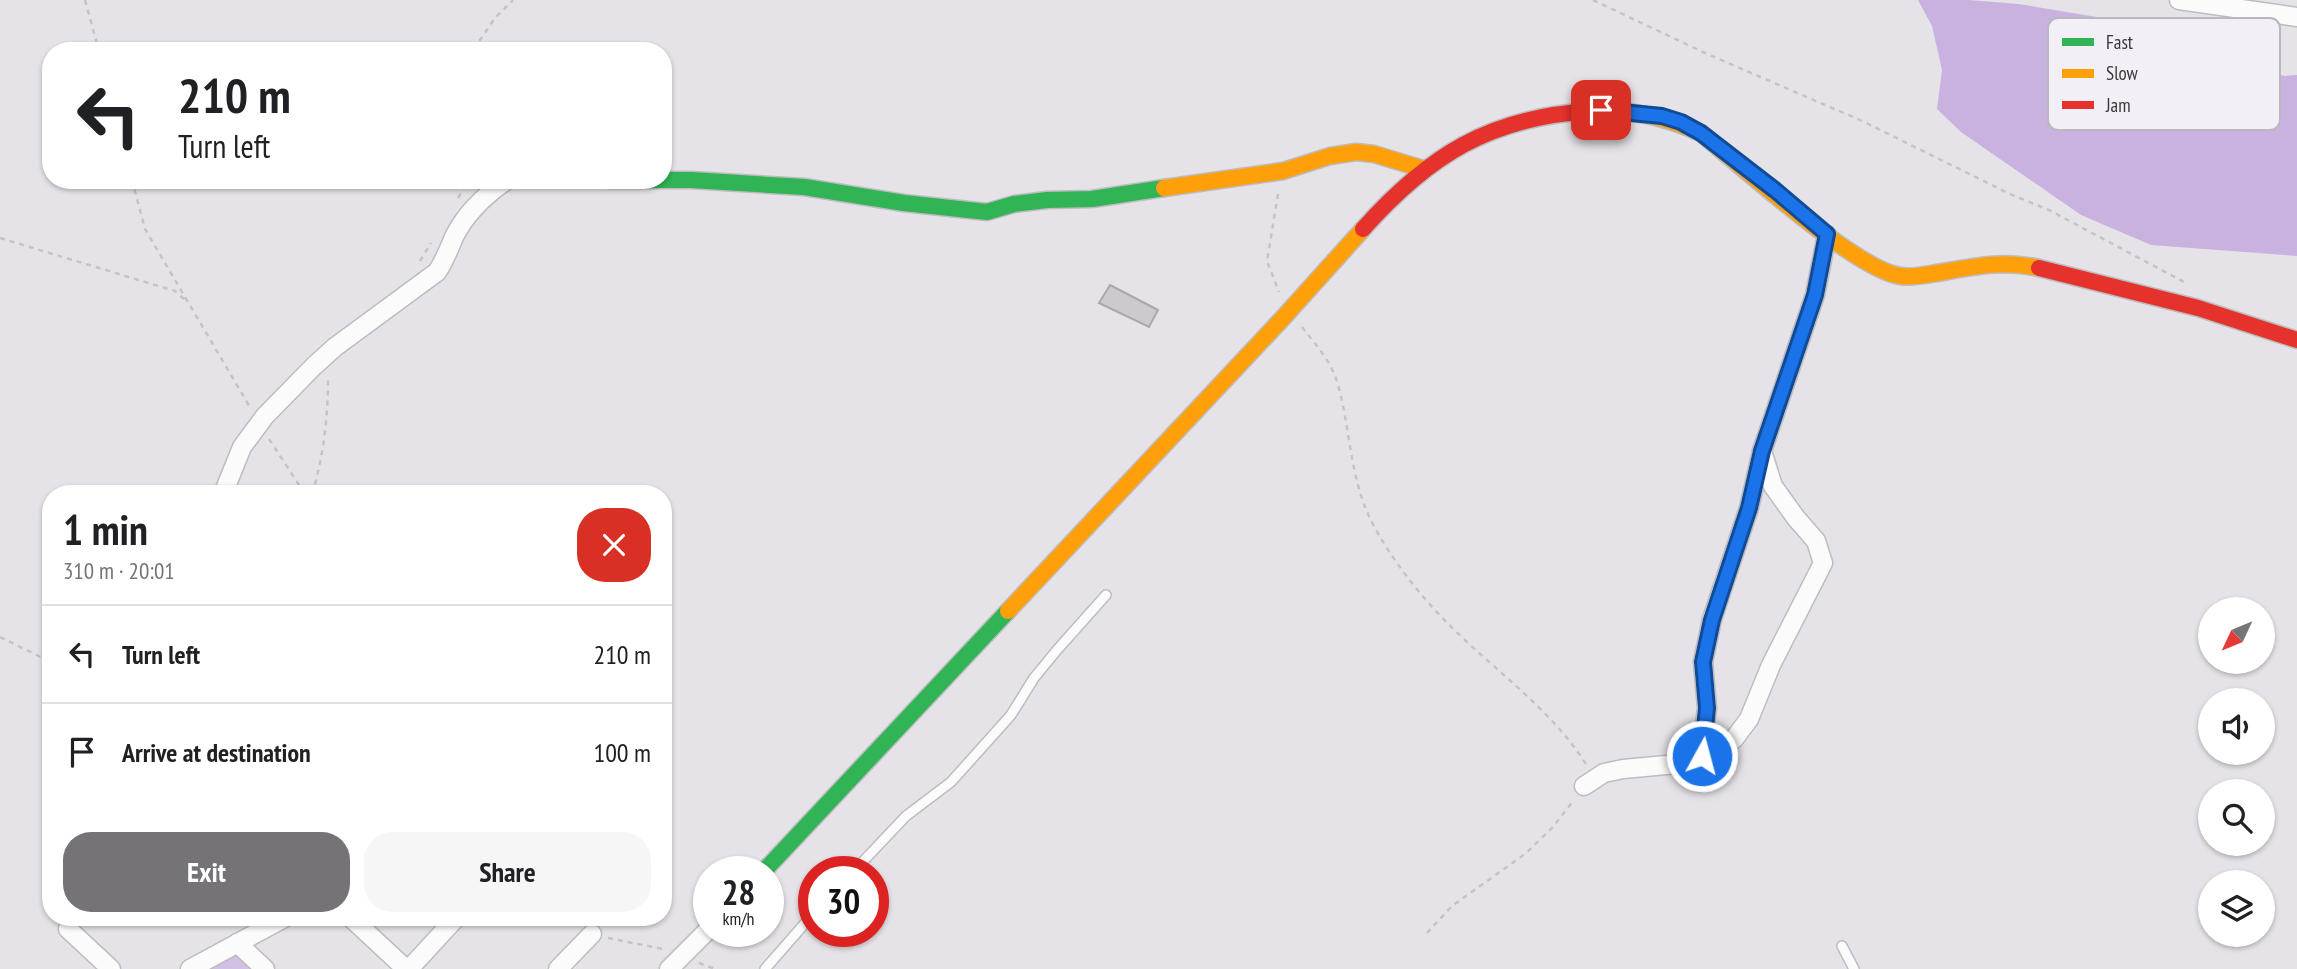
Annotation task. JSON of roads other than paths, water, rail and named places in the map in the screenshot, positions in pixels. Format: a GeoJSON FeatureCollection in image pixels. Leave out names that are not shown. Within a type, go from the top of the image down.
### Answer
{"type":"FeatureCollection","features":[{"type":"Feature","properties":{"kind":"street"},"geometry":{"type":"LineString","coordinates":[[2179,0],[2297,16]]}},
{"type":"Feature","properties":{"kind":"street"},"geometry":{"type":"LineString","coordinates":[[778,856],[1290,312],[1370,221],[1423,169],[1467,142],[1529,120],[1575,111],[1601,110],[1662,116],[1681,122],[1701,133],[1827,234],[1868,263],[1899,276],[1919,276],[1996,263],[2031,267],[2197,308],[2297,340]]}},
{"type":"Feature","properties":{"kind":"street"},"geometry":{"type":"LineString","coordinates":[[672,180],[803,187],[904,204],[987,212],[1014,204],[1047,200],[1092,200],[1283,171],[1330,156],[1356,152],[1374,153],[1423,169]]}},
{"type":"Feature","properties":{"kind":"street"},"geometry":{"type":"LineString","coordinates":[[227,485],[242,447],[259,424],[321,359],[437,272],[468,214],[494,189]]}},
{"type":"Feature","properties":{"kind":"street"},"geometry":{"type":"LineString","coordinates":[[1702,756],[1707,708],[1703,662],[1712,620],[1749,508],[1762,451],[1815,295],[1827,234]]}},
{"type":"Feature","properties":{"kind":"street"},"geometry":{"type":"LineString","coordinates":[[1590,783],[1604,773],[1677,764],[1702,756],[1734,739],[1749,719],[1771,665],[1823,563],[1816,541],[1773,486],[1762,451]]}},
{"type":"Feature","properties":{"kind":"street"},"geometry":{"type":"LineString","coordinates":[[190,969],[269,926]]}},
{"type":"Feature","properties":{"kind":"street"},"geometry":{"type":"LineString","coordinates":[[360,926],[407,969],[448,926]]}},
{"type":"Feature","properties":{"kind":"street"},"geometry":{"type":"LineString","coordinates":[[68,929],[111,969]]}},
{"type":"Feature","properties":{"kind":"street"},"geometry":{"type":"LineString","coordinates":[[558,969],[592,934]]}},
{"type":"Feature","properties":{"kind":"street"},"geometry":{"type":"LineString","coordinates":[[237,943],[265,969]]}},
{"type":"Feature","properties":{"kind":"street"},"geometry":{"type":"LineString","coordinates":[[675,963],[693,945]]}},
{"type":"Feature","properties":{"kind":"lane"},"geometry":{"type":"LineString","coordinates":[[868,856],[906,816],[951,782],[1011,715],[1049,659],[1106,595]]}},
{"type":"Feature","properties":{"kind":"lane"},"geometry":{"type":"LineString","coordinates":[[765,969],[798,931]]}},
{"type":"Feature","properties":{"kind":"lane"},"geometry":{"type":"LineString","coordinates":[[1842,946],[1854,969]]}}]}
